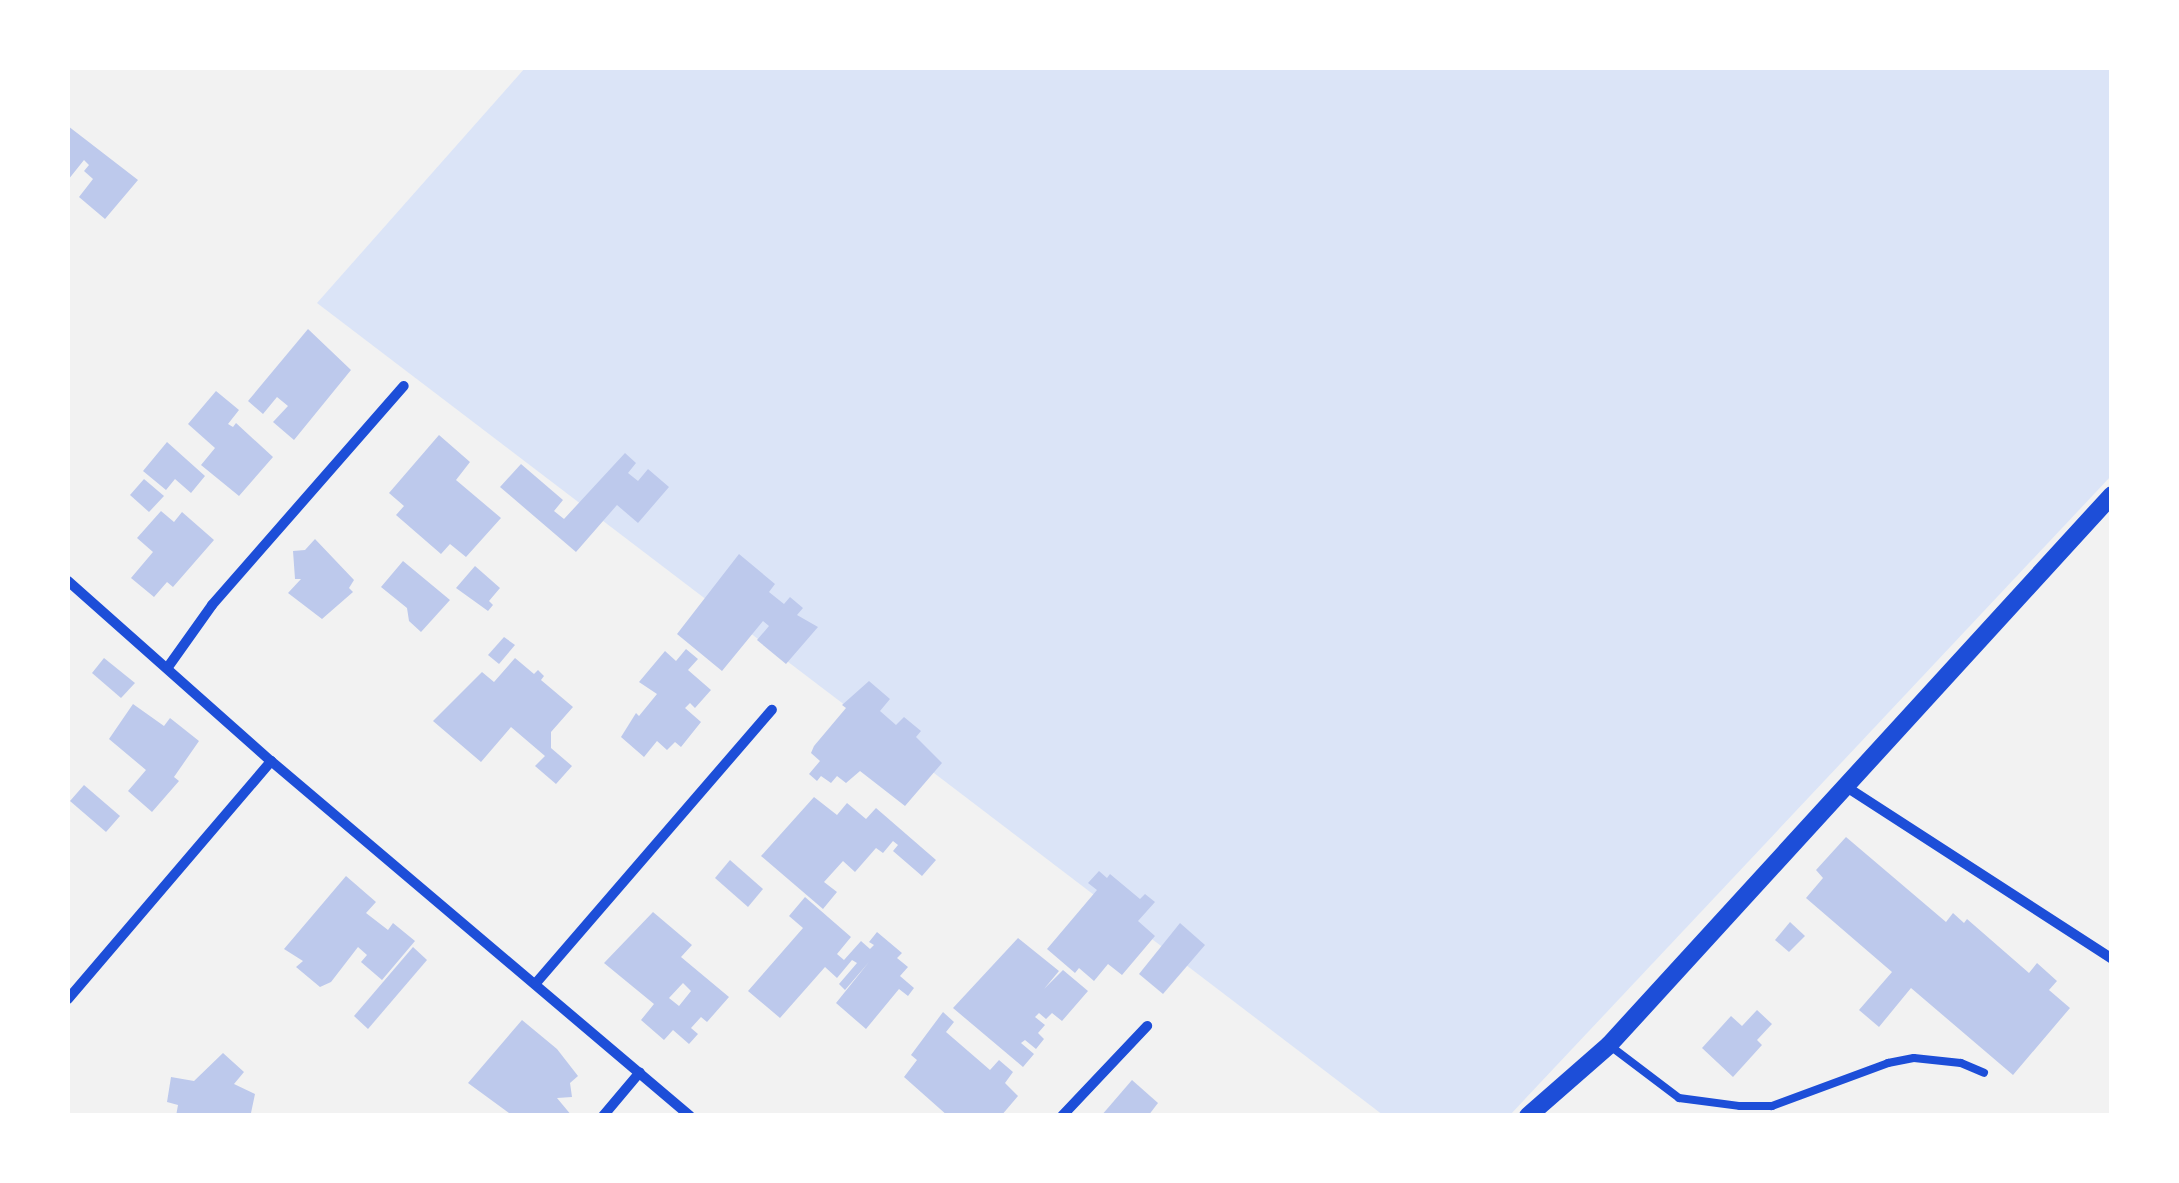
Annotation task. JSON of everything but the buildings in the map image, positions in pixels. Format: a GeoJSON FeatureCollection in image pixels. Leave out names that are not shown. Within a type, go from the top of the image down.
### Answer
{"type":"FeatureCollection","features":[{"type":"Feature","properties":{"kind":"street"},"geometry":{"type":"LineString","coordinates":[[168,667],[224,591],[404,386]]}},
{"type":"Feature","properties":{"kind":"street"},"geometry":{"type":"LineString","coordinates":[[1528,1116],[1609,1045],[2112,495]]}},
{"type":"Feature","properties":{"kind":"street"},"geometry":{"type":"LineString","coordinates":[[68,580],[270,762],[536,982],[690,1116]]}},
{"type":"Feature","properties":{"kind":"street"},"geometry":{"type":"LineString","coordinates":[[536,982],[772,710]]}},
{"type":"Feature","properties":{"kind":"street"},"geometry":{"type":"LineString","coordinates":[[68,999],[270,762]]}},
{"type":"Feature","properties":{"kind":"street"},"geometry":{"type":"LineString","coordinates":[[1845,786],[2112,959]]}},
{"type":"Feature","properties":{"kind":"street"},"geometry":{"type":"LineString","coordinates":[[1062,1116],[1147,1026]]}},
{"type":"Feature","properties":{"kind":"street"},"geometry":{"type":"LineString","coordinates":[[603,1116],[640,1072]]}},
{"type":"Feature","properties":{"kind":"lane"},"geometry":{"type":"LineString","coordinates":[[1609,1045],[1679,1098],[1740,1106],[1772,1106],[1888,1063],[1914,1058],[1961,1063],[1984,1073]]}},
{"type":"Feature","properties":{"kind":"shaded area"},"geometry":{"type":"Polygon","coordinates":[[[525,68],[2111,68],[2111,476],[1510,1115],[1383,1115],[317,303],[525,68]]]}}]}
